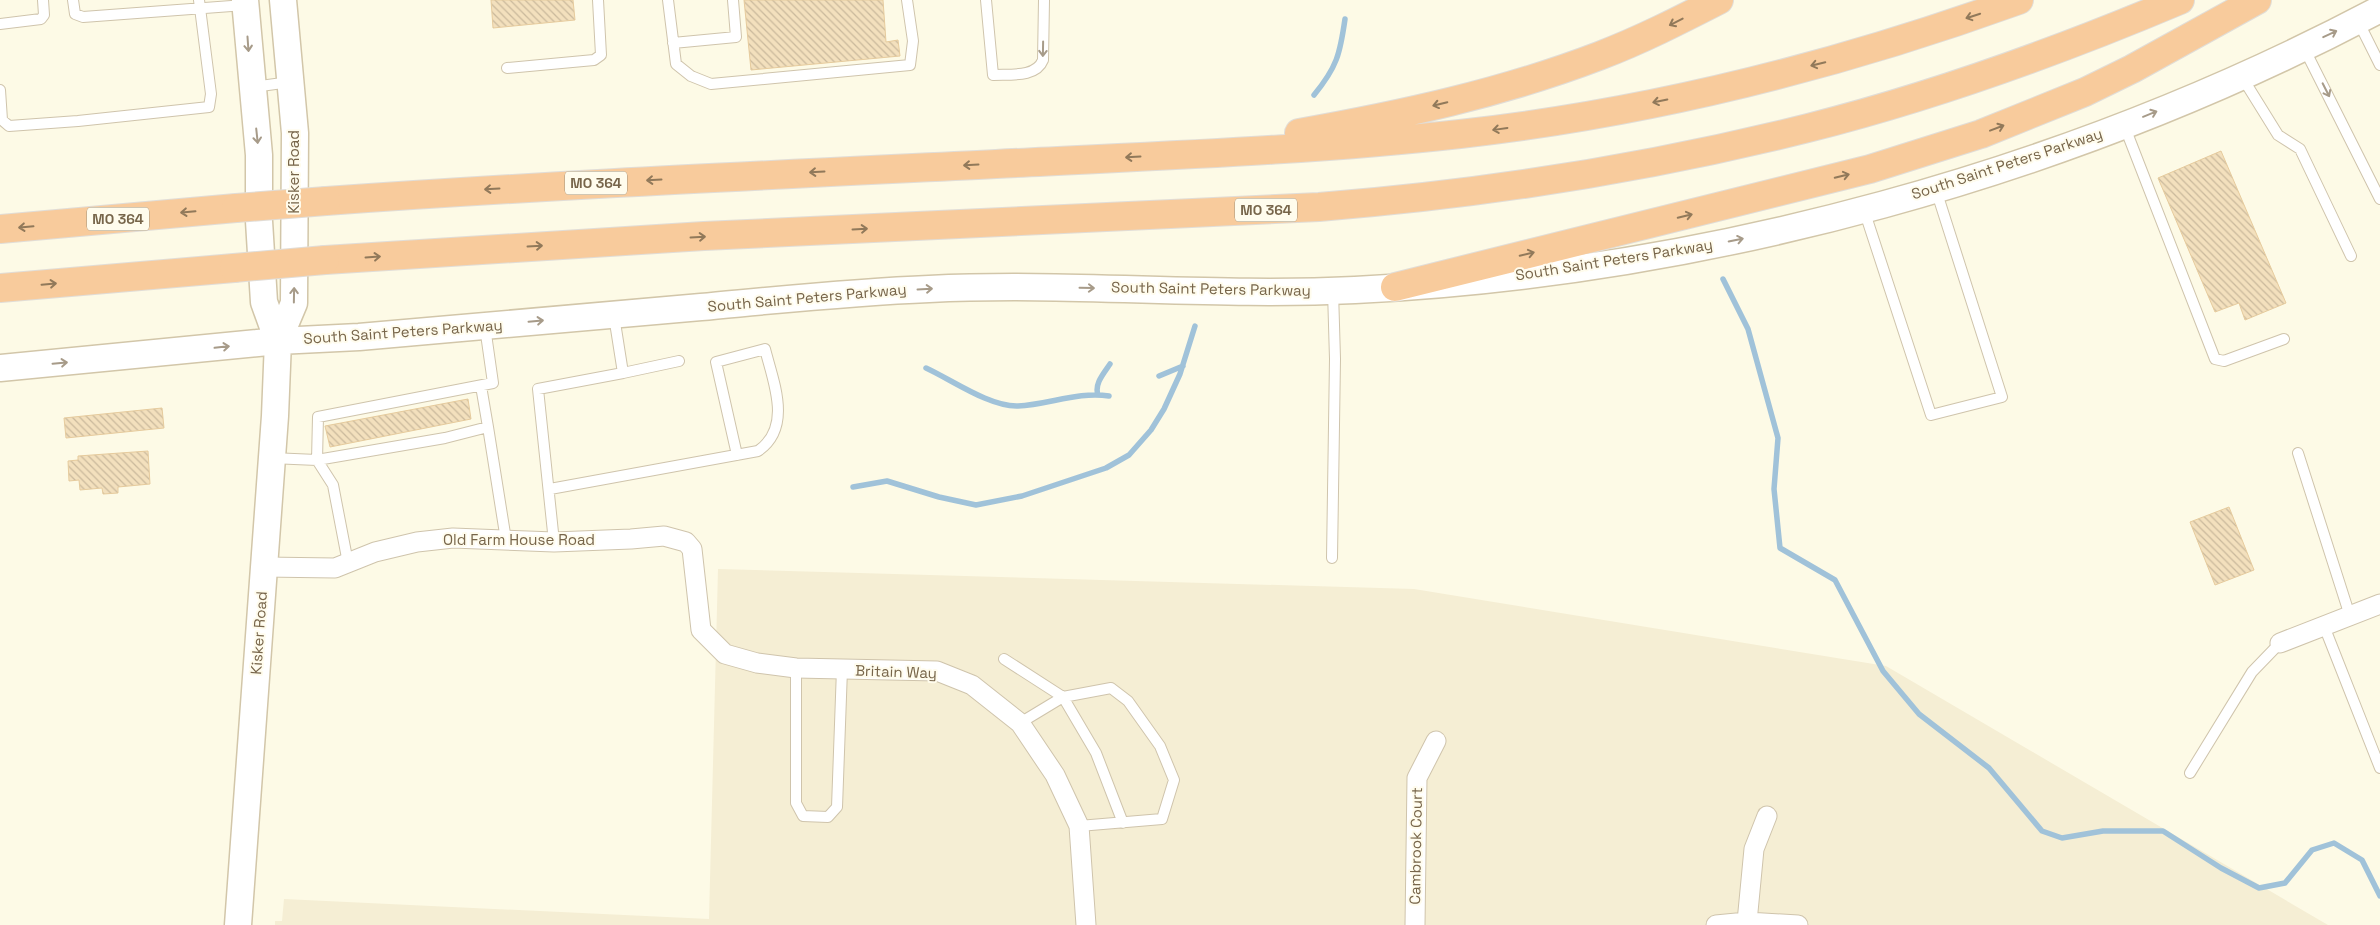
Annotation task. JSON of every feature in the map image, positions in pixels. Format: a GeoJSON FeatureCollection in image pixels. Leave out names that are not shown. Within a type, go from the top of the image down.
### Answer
{"type":"FeatureCollection","features":[{"type":"Feature","properties":{"kind":"highway"},"geometry":{"type":"LineString","coordinates":[[1182,155],[1396,115],[1512,84],[1599,56],[1660,30],[1719,0]]}},
{"type":"Feature","properties":{"kind":"highway","name":"MO 364"},"geometry":{"type":"LineString","coordinates":[[0,229],[326,201],[644,181],[1182,155],[1365,144],[1464,134],[1558,120],[1709,90],[1827,62],[1914,36],[2019,0]]}},
{"type":"Feature","properties":{"kind":"highway","name":"MO 364"},"geometry":{"type":"LineString","coordinates":[[0,288],[325,260],[704,236],[1319,207],[1406,200],[1502,188],[1618,169],[1810,128],[1915,97],[2024,61],[2180,0]]}},
{"type":"Feature","properties":{"kind":"highway"},"geometry":{"type":"LineString","coordinates":[[1395,288],[1870,169],[1981,134],[2101,84],[2257,0]]}},
{"type":"Feature","properties":{"kind":"main road","name":"Kisker Road"},"geometry":{"type":"LineString","coordinates":[[238,925],[278,341],[294,304],[295,133],[283,0]]}},
{"type":"Feature","properties":{"kind":"main road","name":"Kisker Road"},"geometry":{"type":"LineString","coordinates":[[245,3],[259,155],[259,221],[264,302],[278,341]]}},
{"type":"Feature","properties":{"kind":"main road","name":"South Saint Peters Parkway"},"geometry":{"type":"LineString","coordinates":[[0,368],[278,341],[485,326],[850,294],[1003,287],[1333,290],[1395,288],[1540,273],[1669,253],[1770,233],[1864,209],[2007,166],[2123,124],[2241,76],[2380,9]]}},
{"type":"Feature","properties":{"kind":"street","name":"Old Farm House Road"},"geometry":{"type":"LineString","coordinates":[[264,567],[335,568],[375,552],[417,542],[453,538],[554,542],[664,536],[686,542]]}},
{"type":"Feature","properties":{"kind":"street","name":"Britain Way"},"geometry":{"type":"LineString","coordinates":[[686,542],[692,549],[701,630],[725,654],[757,663],[796,668],[937,671],[972,684],[1020,724],[1055,775],[1079,826],[1086,925]]}},
{"type":"Feature","properties":{"kind":"street"},"geometry":{"type":"LineString","coordinates":[[2280,643],[2380,604]]}},
{"type":"Feature","properties":{"kind":"street","name":"Cambrook Court"},"geometry":{"type":"LineString","coordinates":[[1414,925],[1417,778],[1436,741]]}},
{"type":"Feature","properties":{"kind":"street"},"geometry":{"type":"LineString","coordinates":[[1747,922],[1754,849],[1767,816]]}},
{"type":"Feature","properties":{"kind":"street"},"geometry":{"type":"LineString","coordinates":[[1716,925],[1747,922],[1798,925]]}},
{"type":"Feature","properties":{"kind":"lane"},"geometry":{"type":"LineString","coordinates":[[0,24],[41,19],[44,15],[43,0]]}},
{"type":"Feature","properties":{"kind":"lane"},"geometry":{"type":"LineString","coordinates":[[73,0],[75,14],[83,17],[200,4],[245,3]]}},
{"type":"Feature","properties":{"kind":"lane"},"geometry":{"type":"LineString","coordinates":[[507,68],[594,60],[601,55],[598,0]]}},
{"type":"Feature","properties":{"kind":"lane"},"geometry":{"type":"LineString","coordinates":[[668,0],[676,64],[691,76],[711,84],[910,65],[914,41],[907,0]]}},
{"type":"Feature","properties":{"kind":"lane"},"geometry":{"type":"LineString","coordinates":[[673,43],[736,37],[733,0]]}},
{"type":"Feature","properties":{"kind":"lane"},"geometry":{"type":"LineString","coordinates":[[986,0],[993,75],[1034,72],[1040,67],[1043,60],[1044,0]]}},
{"type":"Feature","properties":{"kind":"lane"},"geometry":{"type":"LineString","coordinates":[[0,90],[2,120],[9,126],[78,121],[209,107],[211,94],[200,4]]}},
{"type":"Feature","properties":{"kind":"lane"},"geometry":{"type":"LineString","coordinates":[[2357,21],[2380,65]]}},
{"type":"Feature","properties":{"kind":"lane"},"geometry":{"type":"LineString","coordinates":[[2304,47],[2380,199]]}},
{"type":"Feature","properties":{"kind":"lane"},"geometry":{"type":"LineString","coordinates":[[2241,76],[2278,134],[2300,149],[2351,256]]}},
{"type":"Feature","properties":{"kind":"lane"},"geometry":{"type":"LineString","coordinates":[[252,88],[290,82]]}},
{"type":"Feature","properties":{"kind":"lane"},"geometry":{"type":"LineString","coordinates":[[2123,124],[2215,359],[2224,361],[2284,339]]}},
{"type":"Feature","properties":{"kind":"lane"},"geometry":{"type":"LineString","coordinates":[[1864,209],[1930,415],[2002,397],[1936,188]]}},
{"type":"Feature","properties":{"kind":"lane"},"geometry":{"type":"LineString","coordinates":[[1332,558],[1335,359],[1333,290]]}},
{"type":"Feature","properties":{"kind":"lane"},"geometry":{"type":"LineString","coordinates":[[614,315],[623,372]]}},
{"type":"Feature","properties":{"kind":"lane"},"geometry":{"type":"LineString","coordinates":[[348,563],[333,485],[317,460],[318,417],[493,383],[485,326]]}},
{"type":"Feature","properties":{"kind":"lane"},"geometry":{"type":"LineString","coordinates":[[550,489],[737,455],[758,451],[770,439],[778,416],[779,404],[765,349],[716,362],[737,455]]}},
{"type":"Feature","properties":{"kind":"lane"},"geometry":{"type":"LineString","coordinates":[[554,542],[550,489],[538,389],[679,361]]}},
{"type":"Feature","properties":{"kind":"lane"},"geometry":{"type":"LineString","coordinates":[[481,386],[506,540]]}},
{"type":"Feature","properties":{"kind":"lane"},"geometry":{"type":"LineString","coordinates":[[271,458],[317,460],[445,438],[488,427]]}},
{"type":"Feature","properties":{"kind":"lane"},"geometry":{"type":"LineString","coordinates":[[2298,453],[2350,616]]}},
{"type":"Feature","properties":{"kind":"lane"},"geometry":{"type":"LineString","coordinates":[[2324,626],[2380,768]]}},
{"type":"Feature","properties":{"kind":"lane"},"geometry":{"type":"LineString","coordinates":[[2190,773],[2252,672],[2280,643]]}},
{"type":"Feature","properties":{"kind":"lane"},"geometry":{"type":"LineString","coordinates":[[1004,660],[1063,697],[1096,753],[1123,823]]}},
{"type":"Feature","properties":{"kind":"lane"},"geometry":{"type":"LineString","coordinates":[[796,668],[796,803],[803,816],[828,817],[837,807],[842,670]]}},
{"type":"Feature","properties":{"kind":"lane"},"geometry":{"type":"LineString","coordinates":[[1020,724],[1063,697],[1110,688],[1128,701],[1160,746],[1174,780],[1162,819],[1079,826]]}},
{"type":"Feature","properties":{"kind":"shaded area"},"geometry":{"type":"Polygon","coordinates":[[[718,569],[1414,589],[1886,666],[2328,925],[275,925],[275,921],[282,921],[284,899],[709,919],[718,569]]]}},
{"type":"Feature","properties":{"kind":"building"},"geometry":{"type":"Polygon","coordinates":[[[491,0],[573,0],[575,20],[493,28],[491,0]]]}},
{"type":"Feature","properties":{"kind":"building"},"geometry":{"type":"Polygon","coordinates":[[[744,0],[883,0],[886,42],[898,40],[900,56],[751,70],[744,0]]]}},
{"type":"Feature","properties":{"kind":"building"},"geometry":{"type":"Polygon","coordinates":[[[2221,151],[2286,303],[2245,320],[2239,303],[2215,312],[2158,178],[2221,151]]]}},
{"type":"Feature","properties":{"kind":"building"},"geometry":{"type":"Polygon","coordinates":[[[468,399],[471,419],[330,447],[325,426],[468,399]]]}},
{"type":"Feature","properties":{"kind":"building"},"geometry":{"type":"Polygon","coordinates":[[[162,408],[164,428],[66,438],[64,418],[162,408]]]}},
{"type":"Feature","properties":{"kind":"building"},"geometry":{"type":"Polygon","coordinates":[[[148,451],[150,484],[118,487],[118,493],[103,494],[102,488],[80,490],[79,480],[69,481],[68,461],[78,460],[78,456],[148,451]]]}},
{"type":"Feature","properties":{"kind":"building"},"geometry":{"type":"Polygon","coordinates":[[[2229,507],[2254,570],[2215,585],[2190,522],[2229,507]]]}},
{"type":"Feature","properties":{"kind":"waterway"},"geometry":{"type":"LineString","coordinates":[[1314,95],[1333,68],[1339,51],[1345,19]]}},
{"type":"Feature","properties":{"kind":"waterway"},"geometry":{"type":"LineString","coordinates":[[1723,279],[1748,329],[1778,438],[1774,489],[1780,548],[1835,580],[1883,671],[1919,714],[1989,768],[2042,831],[2062,838],[2103,831],[2163,831],[2221,868],[2259,888],[2285,883],[2312,850],[2334,843],[2362,860],[2380,896]]}},
{"type":"Feature","properties":{"kind":"waterway"},"geometry":{"type":"LineString","coordinates":[[853,487],[887,481],[939,497],[976,505],[1022,496],[1106,468],[1129,455],[1151,430],[1164,409],[1180,374],[1195,326]]}},
{"type":"Feature","properties":{"kind":"waterway"},"geometry":{"type":"LineString","coordinates":[[1098,395],[1098,383],[1110,364]]}},
{"type":"Feature","properties":{"kind":"waterway"},"geometry":{"type":"LineString","coordinates":[[1159,376],[1183,366]]}},
{"type":"Feature","properties":{"kind":"waterway"},"geometry":{"type":"LineString","coordinates":[[926,368],[983,398],[1007,405],[1029,405],[1086,395],[1109,396]]}}]}
